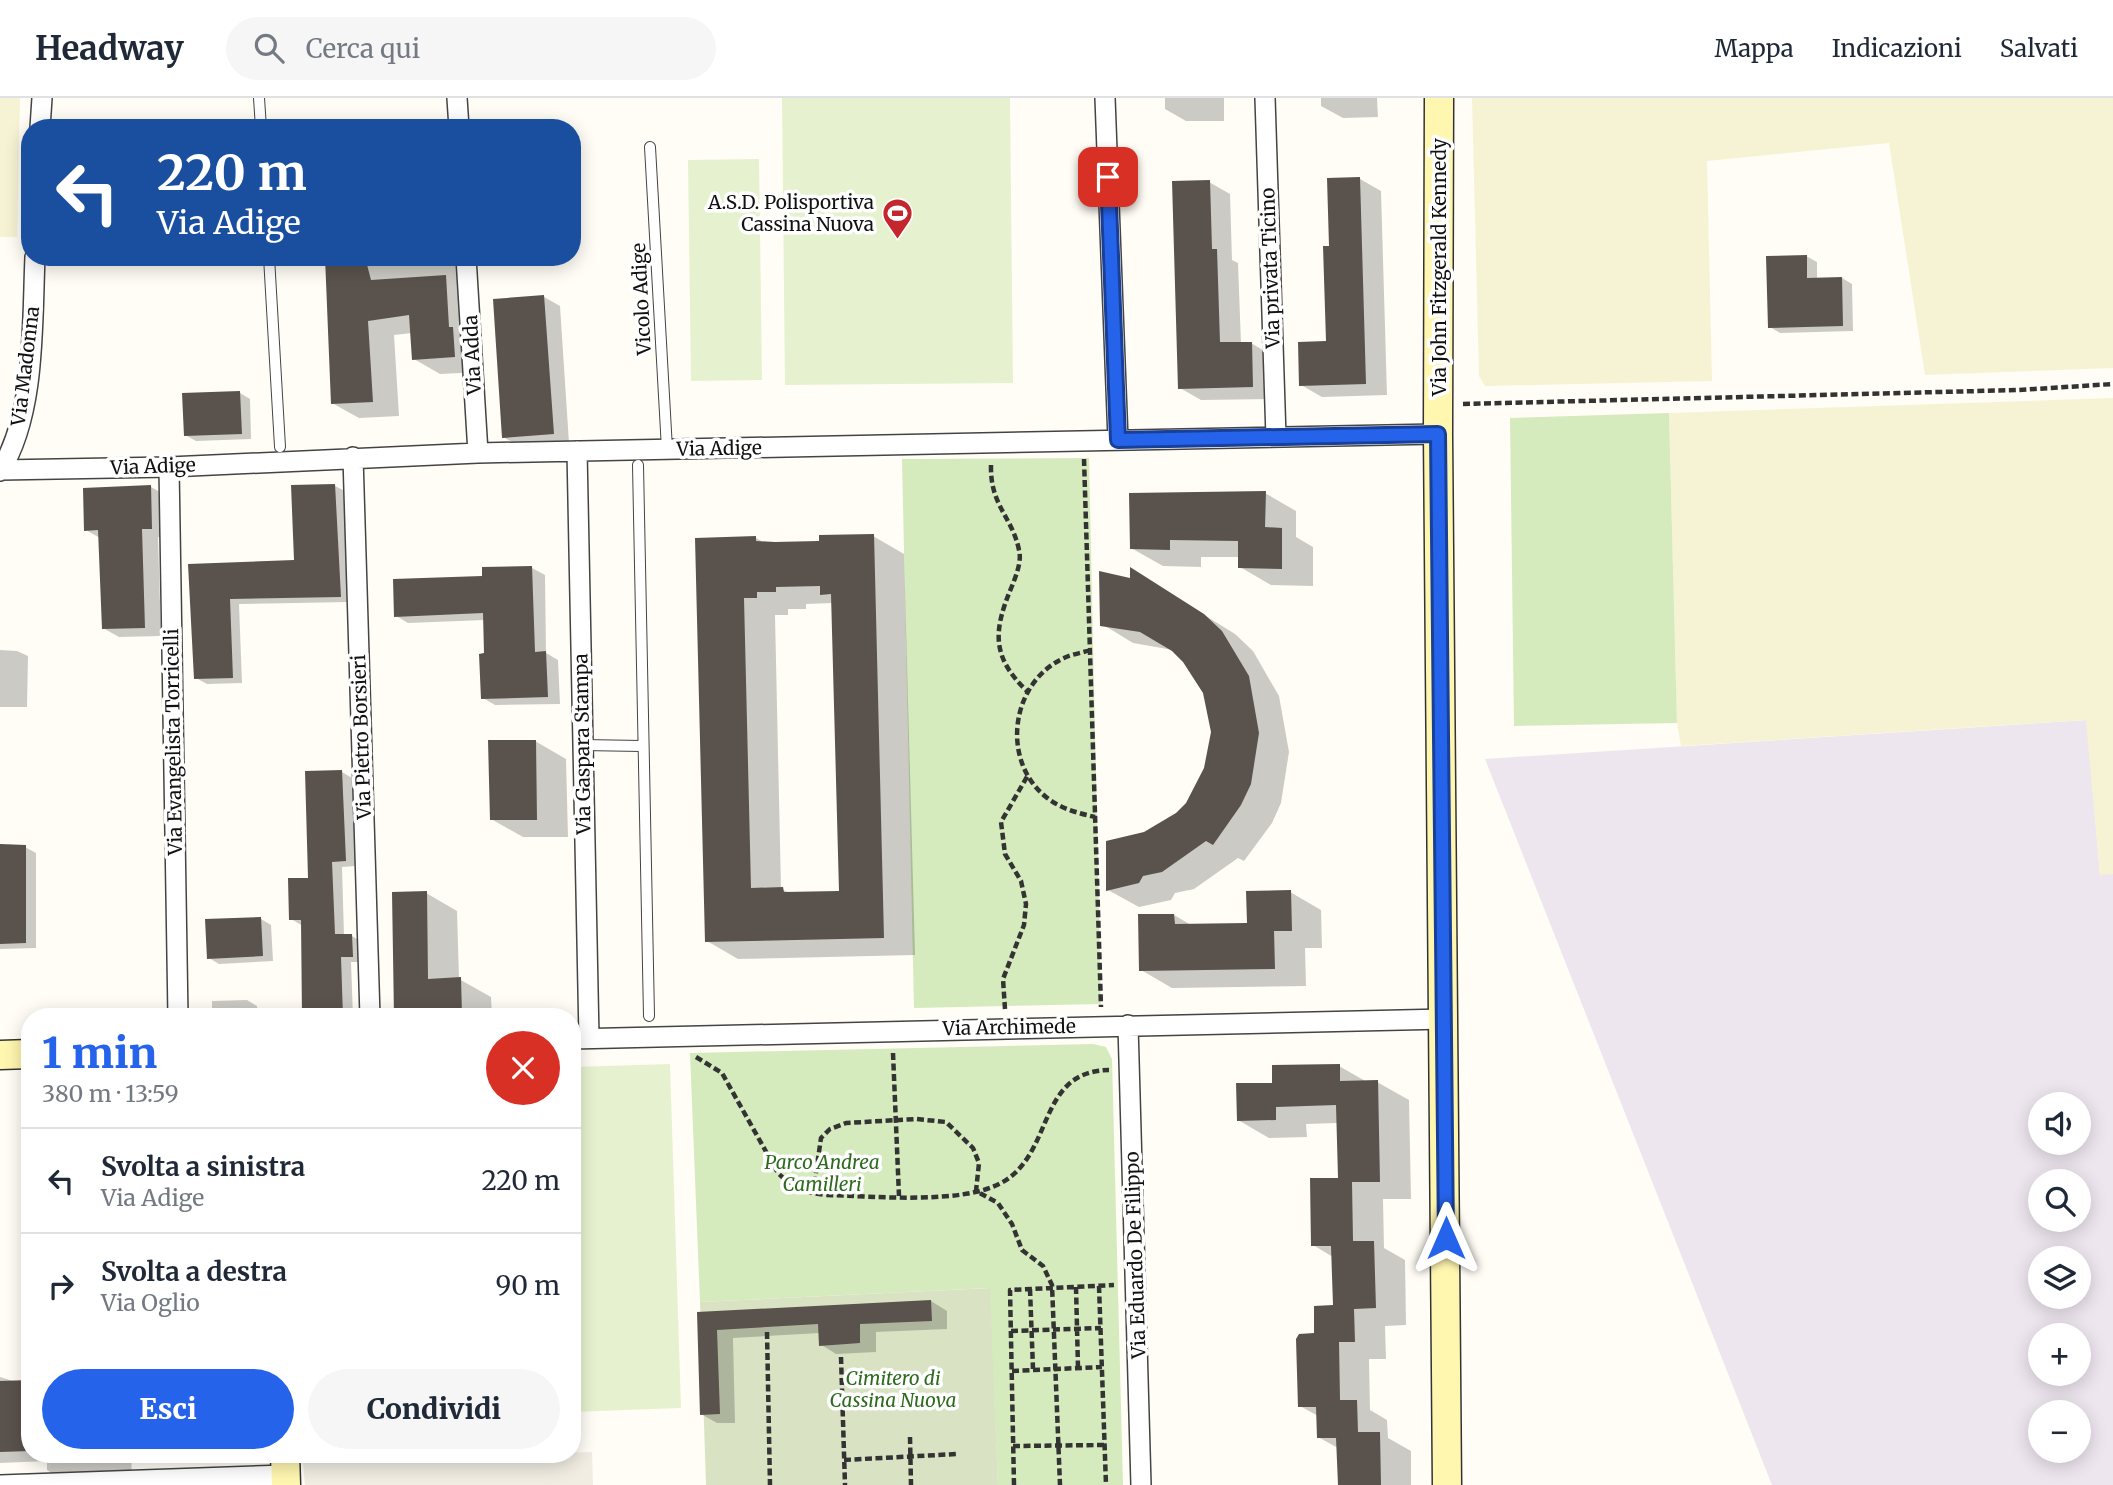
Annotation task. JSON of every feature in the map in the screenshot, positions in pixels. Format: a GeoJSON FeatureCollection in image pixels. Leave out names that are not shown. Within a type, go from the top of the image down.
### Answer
{"type":"FeatureCollection","features":[{"type":"Feature","properties":{"kind":"street"},"geometry":{"type":"LineString","coordinates":[[41,119],[42,98]]}},
{"type":"Feature","properties":{"kind":"street"},"geometry":{"type":"LineString","coordinates":[[457,98],[458,119]]}},
{"type":"Feature","properties":{"kind":"street"},"geometry":{"type":"LineString","coordinates":[[1105,98],[1118,440]]}},
{"type":"Feature","properties":{"kind":"street","name":"Via privata Ticino"},"geometry":{"type":"LineString","coordinates":[[1265,98],[1276,437]]}},
{"type":"Feature","properties":{"kind":"street","name":"Via John Fitzgerald Kennedy"},"geometry":{"type":"LineString","coordinates":[[1439,98],[1438,434],[1446,1018],[1447,1485]]}},
{"type":"Feature","properties":{"kind":"street","name":"Via Madonna"},"geometry":{"type":"LineString","coordinates":[[0,470],[16,442],[19,426],[31,343],[35,266]]}},
{"type":"Feature","properties":{"kind":"street","name":"Via Adda"},"geometry":{"type":"LineString","coordinates":[[467,266],[478,453]]}},
{"type":"Feature","properties":{"kind":"street","name":"Via Adige"},"geometry":{"type":"LineString","coordinates":[[0,470],[169,467],[281,454],[353,457],[1438,434]]}},
{"type":"Feature","properties":{"kind":"street","name":"Via Gaspara Stampa"},"geometry":{"type":"LineString","coordinates":[[577,451],[582,745],[581,1038]]}},
{"type":"Feature","properties":{"kind":"street","name":"Via Pietro Borsieri"},"geometry":{"type":"LineString","coordinates":[[353,457],[370,1008]]}},
{"type":"Feature","properties":{"kind":"street","name":"Via Evangelista Torricelli"},"geometry":{"type":"LineString","coordinates":[[169,467],[177,1008]]}},
{"type":"Feature","properties":{"kind":"street","name":"Via Archimede"},"geometry":{"type":"LineString","coordinates":[[581,1038],[1446,1018]]}},
{"type":"Feature","properties":{"kind":"street","name":"Via Eduardo De Filippo"},"geometry":{"type":"LineString","coordinates":[[1128,1025],[1141,1485]]}},
{"type":"Feature","properties":{"kind":"street"},"geometry":{"type":"LineString","coordinates":[[0,1055],[21,1054]]}},
{"type":"Feature","properties":{"kind":"street"},"geometry":{"type":"LineString","coordinates":[[0,1485],[286,1472]]}},
{"type":"Feature","properties":{"kind":"lane"},"geometry":{"type":"LineString","coordinates":[[259,98],[260,119]]}},
{"type":"Feature","properties":{"kind":"lane","name":"Vicolo Adige"},"geometry":{"type":"LineString","coordinates":[[650,147],[667,449]]}},
{"type":"Feature","properties":{"kind":"lane"},"geometry":{"type":"LineString","coordinates":[[270,266],[281,454]]}},
{"type":"Feature","properties":{"kind":"lane"},"geometry":{"type":"LineString","coordinates":[[638,464],[649,1016]]}},
{"type":"Feature","properties":{"kind":"lane"},"geometry":{"type":"LineString","coordinates":[[582,745],[642,746]]}},
{"type":"Feature","properties":{"kind":"path"},"geometry":{"type":"LineString","coordinates":[[1438,405],[1992,391],[2113,384]]}},
{"type":"Feature","properties":{"kind":"path"},"geometry":{"type":"LineString","coordinates":[[1083,441],[1100,1026]]}},
{"type":"Feature","properties":{"kind":"path"},"geometry":{"type":"LineString","coordinates":[[992,443],[991,475],[995,501],[1020,552],[1017,573],[1002,608],[998,637],[1001,659],[1028,692]]}},
{"type":"Feature","properties":{"kind":"path"},"geometry":{"type":"LineString","coordinates":[[1090,650],[1064,658],[1041,674],[1028,692],[1017,722],[1018,750],[1028,775],[1045,796],[1069,811],[1096,817]]}},
{"type":"Feature","properties":{"kind":"path"},"geometry":{"type":"LineString","coordinates":[[1005,1027],[1003,979],[1024,926],[1026,904],[1021,881],[1005,854],[1001,822],[1028,775]]}},
{"type":"Feature","properties":{"kind":"path"},"geometry":{"type":"LineString","coordinates":[[892,1046],[899,1196]]}},
{"type":"Feature","properties":{"kind":"path"},"geometry":{"type":"LineString","coordinates":[[693,1049],[697,1059],[722,1073],[778,1173],[790,1185],[813,1194],[899,1196],[989,1189],[1015,1174],[1037,1144],[1056,1097],[1067,1084],[1095,1070],[1116,1070]]}},
{"type":"Feature","properties":{"kind":"path"},"geometry":{"type":"LineString","coordinates":[[813,1194],[821,1138],[830,1129],[846,1124],[896,1120],[935,1120],[957,1130],[973,1148],[979,1163],[976,1191]]}},
{"type":"Feature","properties":{"kind":"path"},"geometry":{"type":"LineString","coordinates":[[976,1191],[998,1203],[1022,1250],[1043,1266],[1052,1288],[1060,1485]]}},
{"type":"Feature","properties":{"kind":"path"},"geometry":{"type":"LineString","coordinates":[[1014,1485],[1010,1290],[1122,1285]]}},
{"type":"Feature","properties":{"kind":"path"},"geometry":{"type":"LineString","coordinates":[[1099,1286],[1106,1485]]}},
{"type":"Feature","properties":{"kind":"path"},"geometry":{"type":"LineString","coordinates":[[1076,1287],[1078,1368]]}},
{"type":"Feature","properties":{"kind":"path"},"geometry":{"type":"LineString","coordinates":[[1030,1289],[1033,1369]]}},
{"type":"Feature","properties":{"kind":"path"},"geometry":{"type":"LineString","coordinates":[[1011,1331],[1101,1328]]}},
{"type":"Feature","properties":{"kind":"path"},"geometry":{"type":"LineString","coordinates":[[767,1332],[770,1485]]}},
{"type":"Feature","properties":{"kind":"path"},"geometry":{"type":"LineString","coordinates":[[841,1357],[845,1485]]}},
{"type":"Feature","properties":{"kind":"path"},"geometry":{"type":"LineString","coordinates":[[1012,1371],[1102,1367]]}},
{"type":"Feature","properties":{"kind":"path"},"geometry":{"type":"LineString","coordinates":[[910,1437],[911,1485]]}},
{"type":"Feature","properties":{"kind":"path"},"geometry":{"type":"LineString","coordinates":[[1013,1446],[1105,1445]]}},
{"type":"Feature","properties":{"kind":"path"},"geometry":{"type":"LineString","coordinates":[[844,1460],[956,1454]]}},
{"type":"Feature","properties":{"kind":"shaded area"},"geometry":{"type":"Polygon","coordinates":[[[0,98],[20,98],[17,237],[0,237],[0,98]]]}},
{"type":"Feature","properties":{"kind":"shaded area"},"geometry":{"type":"Polygon","coordinates":[[[1472,98],[2113,98],[2113,368],[1925,375],[1889,143],[1707,161],[1712,381],[1485,386],[1479,376],[1472,98]]]}},
{"type":"Feature","properties":{"kind":"shaded area"},"geometry":{"type":"Polygon","coordinates":[[[2113,398],[2113,874],[2100,875],[2086,720],[1681,746],[1677,723],[1669,413],[2113,398]]]}},
{"type":"Feature","properties":{"kind":"shaded area"},"geometry":{"type":"Polygon","coordinates":[[[2087,720],[2100,874],[2113,874],[2113,1485],[1772,1485],[1485,759],[2087,720]]]}},
{"type":"Feature","properties":{"kind":"shaded area"},"geometry":{"type":"Polygon","coordinates":[[[581,1452],[592,1452],[593,1485],[305,1485],[303,1463],[581,1463],[581,1452]]]}},
{"type":"Feature","properties":{"kind":"green space","name":"A.S.D. Polisportiva Cassina Nuova"},"geometry":{"type":"Polygon","coordinates":[[[782,98],[1010,98],[1013,383],[785,385],[782,98]]]}},
{"type":"Feature","properties":{"kind":"green space"},"geometry":{"type":"Polygon","coordinates":[[[759,159],[762,380],[691,381],[688,160],[759,159]]]}},
{"type":"Feature","properties":{"kind":"green space"},"geometry":{"type":"Polygon","coordinates":[[[1669,413],[1677,723],[1514,726],[1510,418],[1669,413]]]}},
{"type":"Feature","properties":{"kind":"green space"},"geometry":{"type":"Polygon","coordinates":[[[1089,458],[1101,1004],[914,1008],[902,459],[1089,458]]]}},
{"type":"Feature","properties":{"kind":"green space","name":"Parco Andrea Camilleri"},"geometry":{"type":"Polygon","coordinates":[[[1093,1044],[1106,1047],[1112,1059],[1123,1485],[998,1485],[989,1288],[700,1302],[690,1053],[1093,1044]]]}},
{"type":"Feature","properties":{"kind":"green space"},"geometry":{"type":"Polygon","coordinates":[[[670,1064],[681,1408],[581,1412],[581,1067],[670,1064]]]}},
{"type":"Feature","properties":{"kind":"green space","name":"Cimitero di Cassina Nuova"},"geometry":{"type":"Polygon","coordinates":[[[990,1288],[998,1485],[706,1485],[700,1302],[990,1288]]]}},
{"type":"Feature","properties":{"kind":"building"},"geometry":{"type":"Polygon","coordinates":[[[1360,177],[1366,384],[1299,386],[1298,342],[1326,341],[1323,246],[1329,246],[1327,178],[1360,177]]]}},
{"type":"Feature","properties":{"kind":"building"},"geometry":{"type":"Polygon","coordinates":[[[1210,180],[1212,249],[1217,249],[1220,342],[1252,342],[1253,387],[1178,389],[1172,181],[1210,180]]]}},
{"type":"Feature","properties":{"kind":"building"},"geometry":{"type":"Polygon","coordinates":[[[1807,255],[1807,278],[1842,277],[1843,326],[1768,328],[1766,256],[1807,255]]]}},
{"type":"Feature","properties":{"kind":"building"},"geometry":{"type":"Polygon","coordinates":[[[325,266],[367,266],[371,280],[446,275],[449,327],[453,327],[455,357],[412,360],[409,315],[368,321],[373,402],[331,404],[325,266]]]}},
{"type":"Feature","properties":{"kind":"building"},"geometry":{"type":"Polygon","coordinates":[[[544,295],[554,434],[502,438],[493,299],[544,295]]]}},
{"type":"Feature","properties":{"kind":"building"},"geometry":{"type":"Polygon","coordinates":[[[240,391],[242,434],[184,436],[182,393],[240,391]]]}},
{"type":"Feature","properties":{"kind":"building"},"geometry":{"type":"Polygon","coordinates":[[[335,484],[341,597],[230,599],[233,678],[194,679],[188,564],[294,560],[291,485],[335,484]]]}},
{"type":"Feature","properties":{"kind":"building"},"geometry":{"type":"Polygon","coordinates":[[[151,485],[152,529],[142,529],[145,628],[102,629],[98,530],[84,531],[83,488],[151,485]]]}},
{"type":"Feature","properties":{"kind":"building"},"geometry":{"type":"Polygon","coordinates":[[[1266,491],[1265,527],[1282,528],[1282,569],[1238,568],[1238,541],[1170,540],[1170,550],[1130,549],[1129,493],[1266,491]]]}},
{"type":"Feature","properties":{"kind":"building"},"geometry":{"type":"Polygon","coordinates":[[[874,534],[884,938],[705,942],[695,538],[756,536],[756,541],[819,541],[819,535],[874,534]],[[820,586],[776,587],[776,592],[757,592],[757,598],[744,598],[751,888],[783,887],[784,892],[839,891],[831,594],[820,595],[820,586]]]}},
{"type":"Feature","properties":{"kind":"building"},"geometry":{"type":"Polygon","coordinates":[[[532,566],[535,652],[546,651],[548,697],[481,699],[479,654],[484,653],[483,613],[394,617],[393,579],[482,576],[482,567],[532,566]]]}},
{"type":"Feature","properties":{"kind":"building"},"geometry":{"type":"Polygon","coordinates":[[[1130,567],[1204,614],[1222,631],[1249,676],[1259,733],[1251,784],[1241,805],[1213,845],[1206,841],[1162,872],[1143,876],[1139,883],[1106,891],[1106,841],[1144,832],[1176,813],[1186,803],[1204,768],[1211,732],[1203,693],[1183,662],[1172,651],[1140,632],[1100,626],[1099,571],[1130,578],[1130,567]]]}},
{"type":"Feature","properties":{"kind":"building"},"geometry":{"type":"Polygon","coordinates":[[[488,740],[536,740],[537,820],[490,820],[488,740]]]}},
{"type":"Feature","properties":{"kind":"building"},"geometry":{"type":"Polygon","coordinates":[[[342,770],[346,861],[332,862],[335,934],[352,934],[353,957],[341,957],[343,1008],[302,1008],[301,920],[289,920],[288,878],[308,878],[305,771],[342,770]]]}},
{"type":"Feature","properties":{"kind":"building"},"geometry":{"type":"Polygon","coordinates":[[[0,844],[26,845],[26,943],[0,944],[0,844]]]}},
{"type":"Feature","properties":{"kind":"building"},"geometry":{"type":"Polygon","coordinates":[[[1291,890],[1292,931],[1274,931],[1275,969],[1139,971],[1138,914],[1174,914],[1175,924],[1247,923],[1246,891],[1291,890]]]}},
{"type":"Feature","properties":{"kind":"building"},"geometry":{"type":"Polygon","coordinates":[[[427,891],[428,979],[461,977],[462,1008],[394,1008],[392,892],[427,891]]]}},
{"type":"Feature","properties":{"kind":"building"},"geometry":{"type":"Polygon","coordinates":[[[261,917],[263,956],[207,959],[205,919],[261,917]]]}},
{"type":"Feature","properties":{"kind":"building"},"geometry":{"type":"Polygon","coordinates":[[[1340,1064],[1340,1081],[1378,1080],[1380,1182],[1352,1182],[1353,1241],[1374,1241],[1376,1308],[1354,1309],[1355,1342],[1339,1342],[1340,1400],[1357,1400],[1358,1432],[1380,1432],[1381,1485],[1338,1485],[1336,1438],[1317,1438],[1316,1407],[1298,1407],[1296,1339],[1299,1334],[1314,1333],[1314,1306],[1333,1305],[1331,1246],[1311,1246],[1310,1178],[1338,1178],[1336,1105],[1276,1107],[1276,1120],[1237,1121],[1236,1083],[1272,1083],[1272,1065],[1340,1064]]]}},
{"type":"Feature","properties":{"kind":"building"},"geometry":{"type":"Polygon","coordinates":[[[931,1300],[932,1321],[860,1324],[860,1343],[819,1346],[818,1324],[717,1330],[720,1414],[700,1415],[697,1312],[931,1300]]]}},
{"type":"Feature","properties":{"kind":"building"},"geometry":{"type":"Polygon","coordinates":[[[21,1380],[21,1451],[0,1452],[0,1381],[21,1380]]]}},
{"type":"Feature","properties":{"kind":"place","name":"A.S.D. Polisportiva Cassina Nuova"},"geometry":{"type":"Point","coordinates":[897,240]}},
{"type":"Feature","properties":{"kind":"route"},"geometry":{"type":"LineString","coordinates":[[1108,177],[1118,440],[1438,434],[1446,1018],[1446,1238]]}}]}
